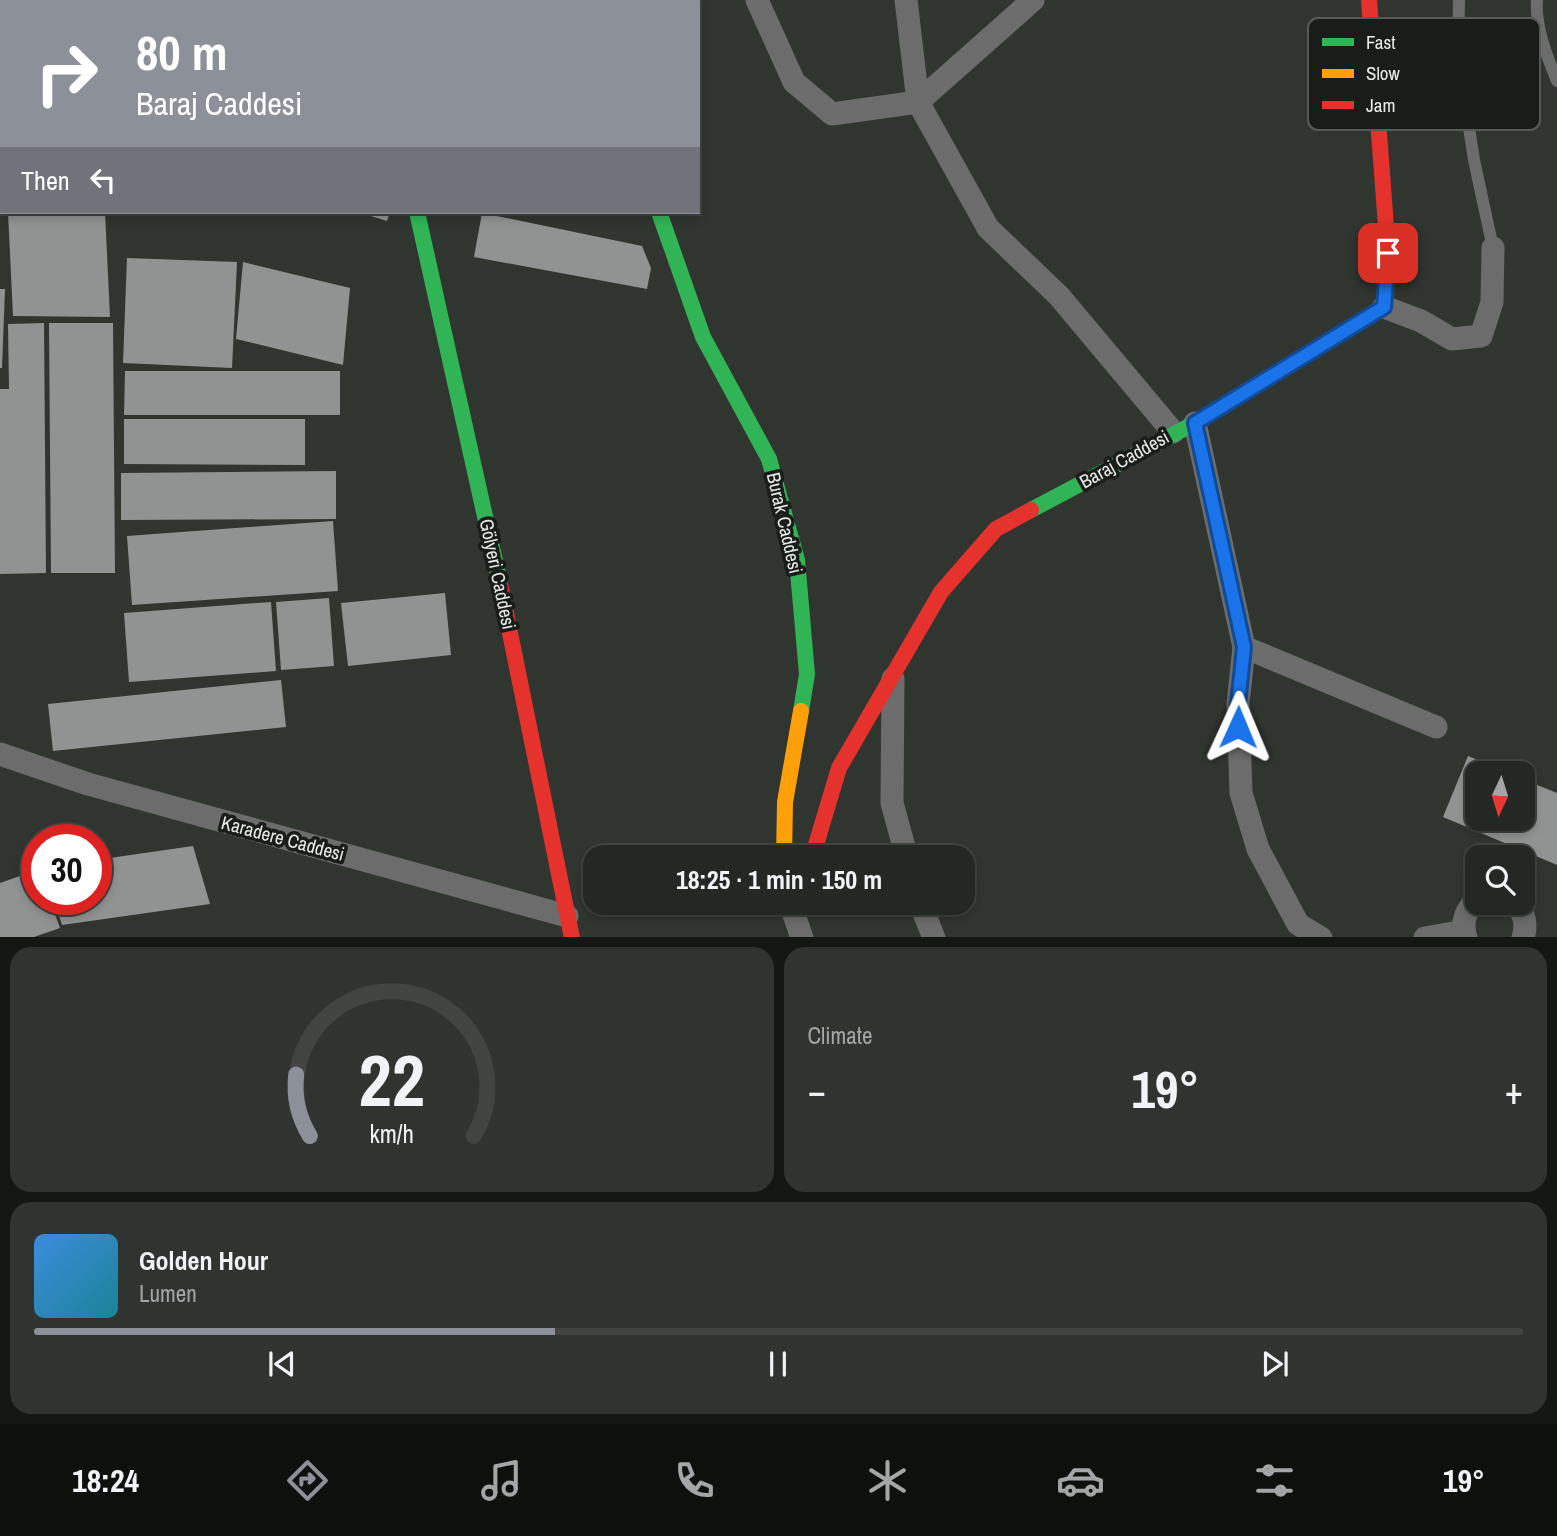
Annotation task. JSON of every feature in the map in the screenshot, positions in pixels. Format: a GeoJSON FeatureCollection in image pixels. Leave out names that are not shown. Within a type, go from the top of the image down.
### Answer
{"type":"FeatureCollection","features":[{"type":"Feature","properties":{"kind":"street"},"geometry":{"type":"LineString","coordinates":[[757,0],[794,82],[832,114],[918,102],[1033,0]]}},
{"type":"Feature","properties":{"kind":"street"},"geometry":{"type":"LineString","coordinates":[[906,0],[918,102],[988,228],[1059,296],[1172,432]]}},
{"type":"Feature","properties":{"kind":"street"},"geometry":{"type":"LineString","coordinates":[[1369,0],[1370,18]]}},
{"type":"Feature","properties":{"kind":"street"},"geometry":{"type":"LineString","coordinates":[[1379,130],[1388,253],[1384,307],[1421,321],[1452,339],[1481,336],[1492,302],[1493,248]]}},
{"type":"Feature","properties":{"kind":"street","name":"Gölyeri Caddesi"},"geometry":{"type":"LineString","coordinates":[[417,214],[500,582],[569,927]]}},
{"type":"Feature","properties":{"kind":"street","name":"Burak Caddesi"},"geometry":{"type":"LineString","coordinates":[[660,214],[703,337],[769,459],[797,560],[807,674],[785,802],[784,845]]}},
{"type":"Feature","properties":{"kind":"street","name":"Baraj Caddesi"},"geometry":{"type":"LineString","coordinates":[[816,845],[839,768],[893,673],[942,592],[996,529],[1172,432],[1195,423],[1384,307]]}},
{"type":"Feature","properties":{"kind":"street"},"geometry":{"type":"LineString","coordinates":[[1195,423],[1244,647],[1238,704],[1241,793],[1258,849],[1298,924],[1321,937]]}},
{"type":"Feature","properties":{"kind":"street"},"geometry":{"type":"LineString","coordinates":[[1244,647],[1436,727]]}},
{"type":"Feature","properties":{"kind":"street"},"geometry":{"type":"LineString","coordinates":[[893,673],[892,803],[903,845]]}},
{"type":"Feature","properties":{"kind":"street","name":"Karadere Caddesi"},"geometry":{"type":"LineString","coordinates":[[0,754],[88,784],[569,927]]}},
{"type":"Feature","properties":{"kind":"street"},"geometry":{"type":"LineString","coordinates":[[795,915],[803,937]]}},
{"type":"Feature","properties":{"kind":"street"},"geometry":{"type":"LineString","coordinates":[[803,937],[806,915]]}},
{"type":"Feature","properties":{"kind":"street"},"geometry":{"type":"LineString","coordinates":[[925,915],[934,937]]}},
{"type":"Feature","properties":{"kind":"street"},"geometry":{"type":"LineString","coordinates":[[1425,937],[1465,934],[1467,915]]}},
{"type":"Feature","properties":{"kind":"street"},"geometry":{"type":"LineString","coordinates":[[1523,915],[1523,937]]}},
{"type":"Feature","properties":{"kind":"lane"},"geometry":{"type":"LineString","coordinates":[[1537,0],[1538,18]]}},
{"type":"Feature","properties":{"kind":"lane"},"geometry":{"type":"LineString","coordinates":[[1540,26],[1557,81]]}},
{"type":"Feature","properties":{"kind":"lane"},"geometry":{"type":"LineString","coordinates":[[1469,130],[1493,248]]}},
{"type":"Feature","properties":{"kind":"building"},"geometry":{"type":"Polygon","coordinates":[[[8,214],[105,214],[110,317],[13,316],[8,214]]]}},
{"type":"Feature","properties":{"kind":"building"},"geometry":{"type":"Polygon","coordinates":[[[364,214],[389,214],[387,221],[364,214]]]}},
{"type":"Feature","properties":{"kind":"building"},"geometry":{"type":"Polygon","coordinates":[[[482,214],[487,214],[642,246],[651,268],[647,289],[474,257],[482,214]]]}},
{"type":"Feature","properties":{"kind":"building"},"geometry":{"type":"Polygon","coordinates":[[[127,258],[237,262],[232,368],[123,363],[127,258]]]}},
{"type":"Feature","properties":{"kind":"building"},"geometry":{"type":"Polygon","coordinates":[[[243,262],[350,288],[343,365],[236,339],[243,262]]]}},
{"type":"Feature","properties":{"kind":"building"},"geometry":{"type":"Polygon","coordinates":[[[0,289],[5,289],[2,368],[0,368],[0,289]]]}},
{"type":"Feature","properties":{"kind":"building"},"geometry":{"type":"Polygon","coordinates":[[[44,323],[46,573],[0,574],[0,389],[9,389],[8,324],[44,323]]]}},
{"type":"Feature","properties":{"kind":"building"},"geometry":{"type":"Polygon","coordinates":[[[49,323],[113,323],[115,573],[51,573],[49,323]]]}},
{"type":"Feature","properties":{"kind":"building"},"geometry":{"type":"Polygon","coordinates":[[[125,371],[340,371],[340,415],[124,415],[125,371]]]}},
{"type":"Feature","properties":{"kind":"building"},"geometry":{"type":"Polygon","coordinates":[[[124,419],[305,419],[305,465],[124,464],[124,419]]]}},
{"type":"Feature","properties":{"kind":"building"},"geometry":{"type":"Polygon","coordinates":[[[336,471],[336,519],[121,520],[121,473],[336,471]]]}},
{"type":"Feature","properties":{"kind":"building"},"geometry":{"type":"Polygon","coordinates":[[[333,521],[338,591],[132,605],[127,536],[333,521]]]}},
{"type":"Feature","properties":{"kind":"building"},"geometry":{"type":"Polygon","coordinates":[[[445,593],[451,655],[348,666],[341,603],[445,593]]]}},
{"type":"Feature","properties":{"kind":"building"},"geometry":{"type":"Polygon","coordinates":[[[329,598],[334,666],[281,670],[276,602],[329,598]]]}},
{"type":"Feature","properties":{"kind":"building"},"geometry":{"type":"Polygon","coordinates":[[[271,602],[276,671],[129,682],[124,613],[271,602]]]}},
{"type":"Feature","properties":{"kind":"building"},"geometry":{"type":"Polygon","coordinates":[[[281,680],[286,727],[53,751],[48,704],[281,680]]]}},
{"type":"Feature","properties":{"kind":"building"},"geometry":{"type":"Polygon","coordinates":[[[1468,756],[1480,761],[1466,761],[1468,756]]]}},
{"type":"Feature","properties":{"kind":"building"},"geometry":{"type":"Polygon","coordinates":[[[1465,763],[1465,826],[1443,817],[1465,763]]]}},
{"type":"Feature","properties":{"kind":"building"},"geometry":{"type":"Polygon","coordinates":[[[1535,784],[1557,793],[1557,865],[1535,856],[1535,845],[1510,845],[1476,831],[1535,831],[1535,784]]]}},
{"type":"Feature","properties":{"kind":"building"},"geometry":{"type":"Polygon","coordinates":[[[193,846],[210,904],[62,925],[59,915],[112,915],[112,858],[193,846]]]}},
{"type":"Feature","properties":{"kind":"building"},"geometry":{"type":"Polygon","coordinates":[[[21,876],[21,915],[55,915],[60,928],[34,937],[0,937],[0,883],[21,876]]]}},
{"type":"Feature","properties":{"kind":"traffic: fast"},"geometry":{"type":"LineString","coordinates":[[417,214],[499,579]]}},
{"type":"Feature","properties":{"kind":"traffic: fast"},"geometry":{"type":"LineString","coordinates":[[660,214],[703,337],[769,459],[797,560],[807,674],[801,711]]}},
{"type":"Feature","properties":{"kind":"traffic: fast"},"geometry":{"type":"LineString","coordinates":[[1031,510],[1195,423],[1384,307],[1386,276]]}},
{"type":"Feature","properties":{"kind":"traffic: slow"},"geometry":{"type":"LineString","coordinates":[[784,845],[785,802],[801,711]]}},
{"type":"Feature","properties":{"kind":"traffic: jam"},"geometry":{"type":"LineString","coordinates":[[1369,0],[1370,18]]}},
{"type":"Feature","properties":{"kind":"traffic: jam"},"geometry":{"type":"LineString","coordinates":[[1379,130],[1388,253],[1386,276]]}},
{"type":"Feature","properties":{"kind":"traffic: jam"},"geometry":{"type":"LineString","coordinates":[[816,845],[839,768],[941,592],[996,529],[1031,510]]}},
{"type":"Feature","properties":{"kind":"traffic: jam"},"geometry":{"type":"LineString","coordinates":[[499,579],[572,937]]}},
{"type":"Feature","properties":{"kind":"route"},"geometry":{"type":"LineString","coordinates":[[1238,727],[1244,647],[1195,423],[1384,307],[1388,253]]}}]}
